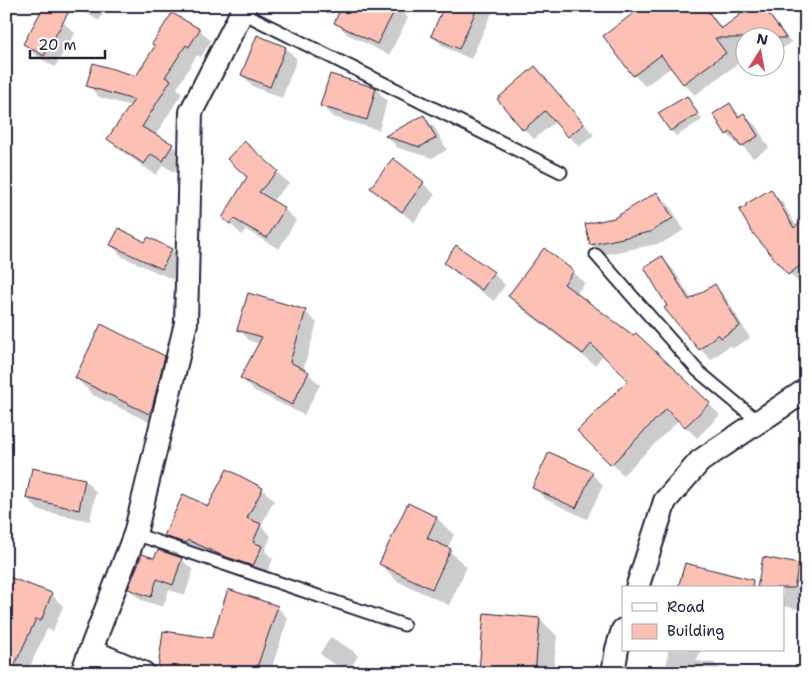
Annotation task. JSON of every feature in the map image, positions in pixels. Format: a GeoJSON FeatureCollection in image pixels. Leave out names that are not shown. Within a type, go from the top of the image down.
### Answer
{"type":"FeatureCollection","features":[{"type":"Feature","properties":{"kind":"street"},"geometry":{"type":"LineString","coordinates":[[82,673],[135,534],[186,322],[191,112],[238,8]]}},
{"type":"Feature","properties":{"kind":"street"},"geometry":{"type":"LineString","coordinates":[[638,586],[665,501],[700,461],[806,390]]}},
{"type":"Feature","properties":{"kind":"street"},"geometry":{"type":"LineString","coordinates":[[613,673],[622,633]]}},
{"type":"Feature","properties":{"kind":"street"},"geometry":{"type":"LineString","coordinates":[[91,651],[143,673]]}},
{"type":"Feature","properties":{"kind":"lane"},"geometry":{"type":"LineString","coordinates":[[238,8],[561,172]]}},
{"type":"Feature","properties":{"kind":"lane"},"geometry":{"type":"LineString","coordinates":[[596,254],[698,371],[759,422]]}},
{"type":"Feature","properties":{"kind":"lane"},"geometry":{"type":"LineString","coordinates":[[135,534],[404,625]]}},
{"type":"Feature","properties":{"kind":"building"},"geometry":{"type":"Polygon","coordinates":[[[44,6],[72,6],[44,56],[23,44],[44,6]]]}},
{"type":"Feature","properties":{"kind":"building"},"geometry":{"type":"Polygon","coordinates":[[[342,6],[397,6],[377,44],[334,23],[342,6]]]}},
{"type":"Feature","properties":{"kind":"building"},"geometry":{"type":"Polygon","coordinates":[[[444,6],[478,6],[459,49],[431,36],[444,6]]]}},
{"type":"Feature","properties":{"kind":"building"},"geometry":{"type":"Polygon","coordinates":[[[643,6],[704,6],[721,29],[752,6],[763,6],[779,28],[734,28],[734,38],[715,38],[726,53],[683,84],[661,55],[633,76],[603,36],[643,6]]]}},
{"type":"Feature","properties":{"kind":"building"},"geometry":{"type":"Polygon","coordinates":[[[172,13],[200,29],[189,47],[186,45],[165,77],[171,80],[142,127],[173,144],[163,161],[151,154],[144,164],[107,139],[134,100],[86,86],[93,63],[136,76],[155,46],[152,44],[172,13]]]}},
{"type":"Feature","properties":{"kind":"building"},"geometry":{"type":"Polygon","coordinates":[[[257,35],[286,47],[270,87],[241,75],[257,35]]]}},
{"type":"Feature","properties":{"kind":"building"},"geometry":{"type":"Polygon","coordinates":[[[535,66],[584,124],[568,137],[545,111],[523,130],[497,99],[535,66]]]}},
{"type":"Feature","properties":{"kind":"building"},"geometry":{"type":"Polygon","coordinates":[[[330,74],[376,88],[367,120],[320,106],[330,74]]]}},
{"type":"Feature","properties":{"kind":"building"},"geometry":{"type":"Polygon","coordinates":[[[687,96],[698,114],[670,131],[658,113],[687,96]]]}},
{"type":"Feature","properties":{"kind":"building"},"geometry":{"type":"Polygon","coordinates":[[[730,103],[738,117],[744,113],[758,136],[741,147],[731,132],[726,135],[713,114],[730,103]]]}},
{"type":"Feature","properties":{"kind":"building"},"geometry":{"type":"Polygon","coordinates":[[[424,115],[436,138],[420,147],[385,136],[424,115]]]}},
{"type":"Feature","properties":{"kind":"building"},"geometry":{"type":"Polygon","coordinates":[[[244,141],[278,171],[259,192],[285,208],[267,238],[234,219],[230,224],[222,218],[247,177],[227,159],[244,141]]]}},
{"type":"Feature","properties":{"kind":"building"},"geometry":{"type":"Polygon","coordinates":[[[393,158],[424,182],[402,212],[370,188],[393,158]]]}},
{"type":"Feature","properties":{"kind":"building"},"geometry":{"type":"Polygon","coordinates":[[[771,189],[794,228],[806,218],[806,261],[788,275],[752,232],[739,210],[771,189]]]}},
{"type":"Feature","properties":{"kind":"building"},"geometry":{"type":"Polygon","coordinates":[[[657,192],[673,218],[650,232],[590,245],[585,224],[614,218],[657,192]]]}},
{"type":"Feature","properties":{"kind":"building"},"geometry":{"type":"Polygon","coordinates":[[[119,228],[145,242],[148,237],[172,249],[162,269],[110,245],[119,228]]]}},
{"type":"Feature","properties":{"kind":"building"},"geometry":{"type":"Polygon","coordinates":[[[456,245],[494,272],[482,290],[444,263],[456,245]]]}},
{"type":"Feature","properties":{"kind":"building"},"geometry":{"type":"Polygon","coordinates":[[[544,248],[574,271],[564,284],[633,335],[636,333],[710,403],[685,427],[666,409],[611,465],[577,431],[628,380],[591,344],[583,354],[508,296],[544,248]]]}},
{"type":"Feature","properties":{"kind":"building"},"geometry":{"type":"Polygon","coordinates":[[[662,256],[689,300],[715,284],[740,326],[721,338],[718,334],[699,350],[664,308],[667,306],[644,267],[662,256]]]}},
{"type":"Feature","properties":{"kind":"building"},"geometry":{"type":"Polygon","coordinates":[[[248,293],[306,310],[290,362],[309,372],[292,405],[240,378],[262,337],[237,330],[248,293]]]}},
{"type":"Feature","properties":{"kind":"building"},"geometry":{"type":"Polygon","coordinates":[[[101,324],[165,356],[149,414],[75,378],[101,324]]]}},
{"type":"Feature","properties":{"kind":"building"},"geometry":{"type":"Polygon","coordinates":[[[549,452],[593,472],[576,508],[532,488],[549,452]]]}},
{"type":"Feature","properties":{"kind":"building"},"geometry":{"type":"Polygon","coordinates":[[[32,468],[85,479],[79,510],[26,498],[32,468]]]}},
{"type":"Feature","properties":{"kind":"building"},"geometry":{"type":"Polygon","coordinates":[[[227,469],[263,488],[247,518],[261,524],[253,542],[262,546],[253,566],[221,555],[188,540],[186,543],[164,536],[183,494],[208,506],[227,469]]]}},
{"type":"Feature","properties":{"kind":"building"},"geometry":{"type":"Polygon","coordinates":[[[408,503],[437,517],[427,538],[451,549],[432,589],[379,564],[408,503]]]}},
{"type":"Feature","properties":{"kind":"building"},"geometry":{"type":"Polygon","coordinates":[[[158,550],[182,558],[173,585],[157,579],[151,597],[128,589],[142,554],[154,558],[158,550]]]}},
{"type":"Feature","properties":{"kind":"building"},"geometry":{"type":"Polygon","coordinates":[[[763,557],[799,564],[794,588],[757,586],[763,557]]]}},
{"type":"Feature","properties":{"kind":"building"},"geometry":{"type":"Polygon","coordinates":[[[685,563],[753,580],[752,586],[679,586],[685,563]]]}},
{"type":"Feature","properties":{"kind":"building"},"geometry":{"type":"Polygon","coordinates":[[[6,576],[52,593],[41,621],[36,619],[11,673],[6,673],[6,576]]]}},
{"type":"Feature","properties":{"kind":"building"},"geometry":{"type":"Polygon","coordinates":[[[228,589],[278,606],[255,673],[184,673],[158,669],[163,631],[212,638],[228,589]]]}},
{"type":"Feature","properties":{"kind":"building"},"geometry":{"type":"Polygon","coordinates":[[[484,613],[540,618],[535,673],[479,670],[484,613]]]}}]}
